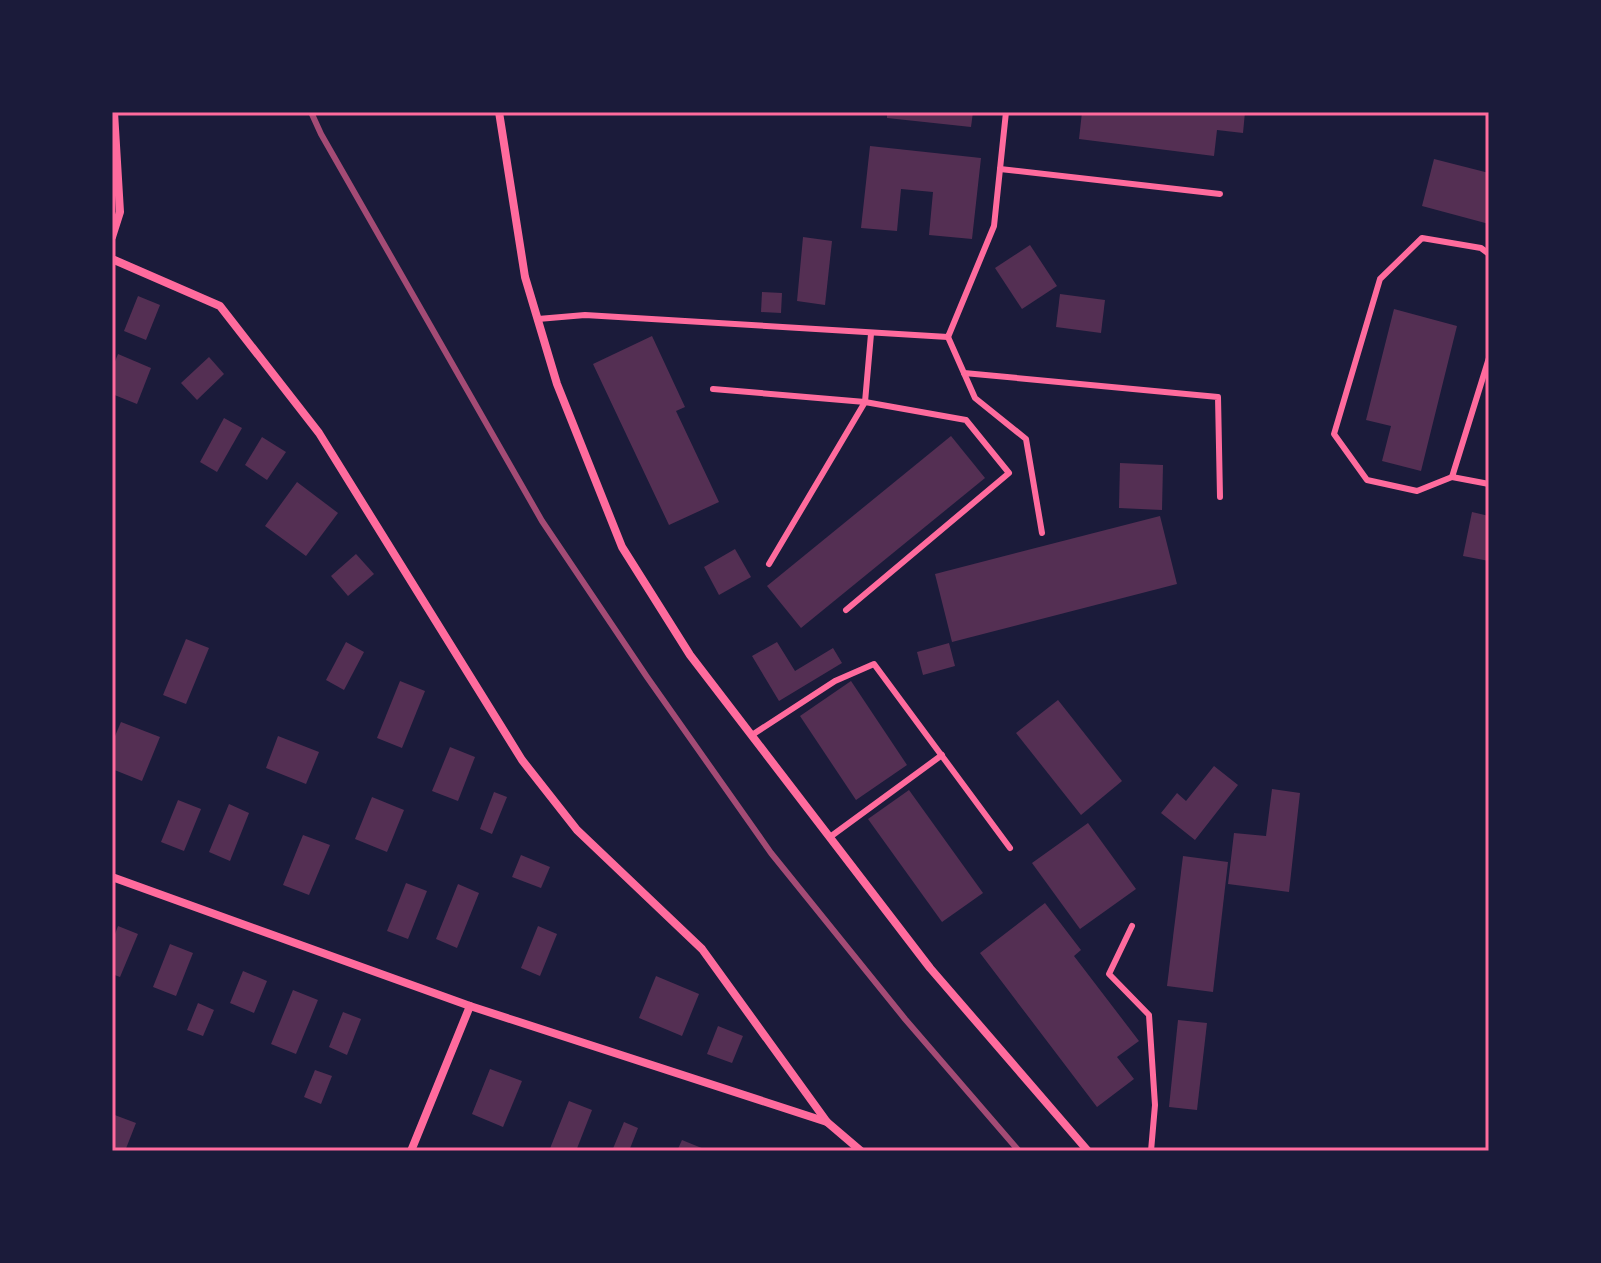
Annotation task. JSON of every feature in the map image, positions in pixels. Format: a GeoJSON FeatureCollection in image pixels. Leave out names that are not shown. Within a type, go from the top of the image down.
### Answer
{"type":"FeatureCollection","features":[{"type":"Feature","properties":{"kind":"street"},"geometry":{"type":"LineString","coordinates":[[112,237],[120,212],[114,112]]}},
{"type":"Feature","properties":{"kind":"street"},"geometry":{"type":"LineString","coordinates":[[499,112],[525,277],[557,384],[622,547],[690,655],[930,968],[1088,1151]]}},
{"type":"Feature","properties":{"kind":"street"},"geometry":{"type":"LineString","coordinates":[[112,259],[220,306],[319,433],[522,760],[577,830],[702,949],[827,1122],[861,1151]]}},
{"type":"Feature","properties":{"kind":"street"},"geometry":{"type":"LineString","coordinates":[[112,877],[470,1006],[827,1122]]}},
{"type":"Feature","properties":{"kind":"street"},"geometry":{"type":"LineString","coordinates":[[411,1151],[470,1006]]}},
{"type":"Feature","properties":{"kind":"lane"},"geometry":{"type":"LineString","coordinates":[[1006,112],[994,226],[948,337],[975,398],[1026,439],[1042,533]]}},
{"type":"Feature","properties":{"kind":"lane"},"geometry":{"type":"LineString","coordinates":[[1000,169],[1220,194]]}},
{"type":"Feature","properties":{"kind":"lane"},"geometry":{"type":"LineString","coordinates":[[1489,254],[1481,248],[1422,238],[1380,279],[1334,434],[1367,480],[1417,491],[1452,477],[1489,484]]}},
{"type":"Feature","properties":{"kind":"lane"},"geometry":{"type":"LineString","coordinates":[[538,319],[585,315],[948,337]]}},
{"type":"Feature","properties":{"kind":"lane"},"geometry":{"type":"LineString","coordinates":[[769,564],[865,402],[871,334]]}},
{"type":"Feature","properties":{"kind":"lane"},"geometry":{"type":"LineString","coordinates":[[1452,477],[1489,358]]}},
{"type":"Feature","properties":{"kind":"lane"},"geometry":{"type":"LineString","coordinates":[[964,373],[1218,397],[1220,497]]}},
{"type":"Feature","properties":{"kind":"lane"},"geometry":{"type":"LineString","coordinates":[[713,389],[865,402],[966,420],[1009,473],[846,610]]}},
{"type":"Feature","properties":{"kind":"lane"},"geometry":{"type":"LineString","coordinates":[[752,735],[835,681],[874,664],[1010,848]]}},
{"type":"Feature","properties":{"kind":"lane"},"geometry":{"type":"LineString","coordinates":[[830,837],[942,755]]}},
{"type":"Feature","properties":{"kind":"lane"},"geometry":{"type":"LineString","coordinates":[[1132,926],[1109,974],[1149,1015],[1155,1105],[1151,1151]]}},
{"type":"Feature","properties":{"kind":"building"},"geometry":{"type":"Polygon","coordinates":[[[887,112],[973,112],[971,127],[887,118],[887,112]]]}},
{"type":"Feature","properties":{"kind":"building"},"geometry":{"type":"Polygon","coordinates":[[[1082,112],[1245,112],[1243,133],[1217,130],[1214,156],[1079,139],[1082,112]]]}},
{"type":"Feature","properties":{"kind":"building"},"geometry":{"type":"Polygon","coordinates":[[[870,146],[981,158],[972,239],[929,235],[933,192],[901,189],[897,231],[861,228],[870,146]]]}},
{"type":"Feature","properties":{"kind":"building"},"geometry":{"type":"Polygon","coordinates":[[[1434,159],[1489,173],[1489,224],[1422,206],[1434,159]]]}},
{"type":"Feature","properties":{"kind":"building"},"geometry":{"type":"Polygon","coordinates":[[[803,237],[832,241],[825,305],[797,301],[803,237]]]}},
{"type":"Feature","properties":{"kind":"building"},"geometry":{"type":"Polygon","coordinates":[[[1030,245],[1057,286],[1022,309],[995,268],[1030,245]]]}},
{"type":"Feature","properties":{"kind":"building"},"geometry":{"type":"Polygon","coordinates":[[[762,292],[782,293],[781,313],[761,312],[762,292]]]}},
{"type":"Feature","properties":{"kind":"building"},"geometry":{"type":"Polygon","coordinates":[[[1060,294],[1105,300],[1101,333],[1056,327],[1060,294]]]}},
{"type":"Feature","properties":{"kind":"building"},"geometry":{"type":"Polygon","coordinates":[[[138,296],[160,305],[146,340],[124,331],[138,296]]]}},
{"type":"Feature","properties":{"kind":"building"},"geometry":{"type":"Polygon","coordinates":[[[1394,309],[1457,326],[1421,471],[1382,461],[1391,426],[1366,420],[1394,309]]]}},
{"type":"Feature","properties":{"kind":"building"},"geometry":{"type":"Polygon","coordinates":[[[652,336],[685,407],[676,411],[719,502],[669,525],[593,364],[652,336]]]}},
{"type":"Feature","properties":{"kind":"building"},"geometry":{"type":"Polygon","coordinates":[[[118,354],[151,368],[137,404],[112,394],[112,369],[118,354]]]}},
{"type":"Feature","properties":{"kind":"building"},"geometry":{"type":"Polygon","coordinates":[[[209,357],[224,374],[197,400],[181,383],[209,357]]]}},
{"type":"Feature","properties":{"kind":"building"},"geometry":{"type":"Polygon","coordinates":[[[224,418],[242,428],[217,472],[200,462],[224,418]]]}},
{"type":"Feature","properties":{"kind":"building"},"geometry":{"type":"Polygon","coordinates":[[[951,436],[985,478],[801,628],[767,586],[951,436]]]}},
{"type":"Feature","properties":{"kind":"building"},"geometry":{"type":"Polygon","coordinates":[[[262,437],[286,452],[267,480],[245,465],[262,437]]]}},
{"type":"Feature","properties":{"kind":"building"},"geometry":{"type":"Polygon","coordinates":[[[1120,463],[1163,465],[1162,510],[1119,508],[1120,463]]]}},
{"type":"Feature","properties":{"kind":"building"},"geometry":{"type":"Polygon","coordinates":[[[297,482],[338,513],[306,556],[265,526],[297,482]]]}},
{"type":"Feature","properties":{"kind":"building"},"geometry":{"type":"Polygon","coordinates":[[[1472,512],[1489,516],[1489,561],[1463,556],[1472,512]]]}},
{"type":"Feature","properties":{"kind":"building"},"geometry":{"type":"Polygon","coordinates":[[[1160,516],[1177,584],[952,642],[935,574],[1160,516]]]}},
{"type":"Feature","properties":{"kind":"building"},"geometry":{"type":"Polygon","coordinates":[[[735,549],[751,577],[719,595],[704,567],[735,549]]]}},
{"type":"Feature","properties":{"kind":"building"},"geometry":{"type":"Polygon","coordinates":[[[356,554],[374,574],[348,596],[331,576],[356,554]]]}},
{"type":"Feature","properties":{"kind":"building"},"geometry":{"type":"Polygon","coordinates":[[[186,639],[209,648],[186,704],[163,695],[186,639]]]}},
{"type":"Feature","properties":{"kind":"building"},"geometry":{"type":"Polygon","coordinates":[[[346,642],[364,652],[344,690],[326,680],[346,642]]]}},
{"type":"Feature","properties":{"kind":"building"},"geometry":{"type":"Polygon","coordinates":[[[777,642],[795,671],[833,648],[842,663],[779,701],[752,656],[777,642]]]}},
{"type":"Feature","properties":{"kind":"building"},"geometry":{"type":"Polygon","coordinates":[[[949,643],[955,666],[923,675],[917,652],[949,643]]]}},
{"type":"Feature","properties":{"kind":"building"},"geometry":{"type":"Polygon","coordinates":[[[400,681],[425,691],[402,748],[377,738],[400,681]]]}},
{"type":"Feature","properties":{"kind":"building"},"geometry":{"type":"Polygon","coordinates":[[[851,681],[907,765],[856,800],[800,716],[851,681]]]}},
{"type":"Feature","properties":{"kind":"building"},"geometry":{"type":"Polygon","coordinates":[[[1058,700],[1122,781],[1081,815],[1016,733],[1058,700]]]}},
{"type":"Feature","properties":{"kind":"building"},"geometry":{"type":"Polygon","coordinates":[[[121,722],[160,737],[142,781],[112,769],[112,743],[121,722]]]}},
{"type":"Feature","properties":{"kind":"building"},"geometry":{"type":"Polygon","coordinates":[[[278,736],[319,752],[306,784],[266,768],[278,736]]]}},
{"type":"Feature","properties":{"kind":"building"},"geometry":{"type":"Polygon","coordinates":[[[450,747],[475,757],[458,801],[432,791],[450,747]]]}},
{"type":"Feature","properties":{"kind":"building"},"geometry":{"type":"Polygon","coordinates":[[[1214,766],[1238,785],[1195,840],[1161,813],[1177,793],[1186,801],[1214,766]]]}},
{"type":"Feature","properties":{"kind":"building"},"geometry":{"type":"Polygon","coordinates":[[[1272,789],[1300,793],[1289,892],[1228,884],[1234,833],[1266,836],[1272,789]]]}},
{"type":"Feature","properties":{"kind":"building"},"geometry":{"type":"Polygon","coordinates":[[[909,790],[983,893],[942,922],[868,819],[909,790]]]}},
{"type":"Feature","properties":{"kind":"building"},"geometry":{"type":"Polygon","coordinates":[[[494,792],[507,797],[492,834],[480,829],[494,792]]]}},
{"type":"Feature","properties":{"kind":"building"},"geometry":{"type":"Polygon","coordinates":[[[372,797],[404,810],[387,852],[355,839],[372,797]]]}},
{"type":"Feature","properties":{"kind":"building"},"geometry":{"type":"Polygon","coordinates":[[[178,800],[201,809],[184,851],[161,842],[178,800]]]}},
{"type":"Feature","properties":{"kind":"building"},"geometry":{"type":"Polygon","coordinates":[[[229,804],[249,813],[230,861],[209,852],[229,804]]]}},
{"type":"Feature","properties":{"kind":"building"},"geometry":{"type":"Polygon","coordinates":[[[1088,823],[1136,889],[1080,929],[1032,863],[1088,823]]]}},
{"type":"Feature","properties":{"kind":"building"},"geometry":{"type":"Polygon","coordinates":[[[303,835],[330,845],[309,895],[283,885],[303,835]]]}},
{"type":"Feature","properties":{"kind":"building"},"geometry":{"type":"Polygon","coordinates":[[[521,855],[550,867],[541,888],[512,877],[521,855]]]}},
{"type":"Feature","properties":{"kind":"building"},"geometry":{"type":"Polygon","coordinates":[[[1183,856],[1228,862],[1213,992],[1167,986],[1183,856]]]}},
{"type":"Feature","properties":{"kind":"building"},"geometry":{"type":"Polygon","coordinates":[[[406,883],[427,891],[408,939],[387,931],[406,883]]]}},
{"type":"Feature","properties":{"kind":"building"},"geometry":{"type":"Polygon","coordinates":[[[458,884],[479,893],[457,948],[436,939],[458,884]]]}},
{"type":"Feature","properties":{"kind":"building"},"geometry":{"type":"Polygon","coordinates":[[[1045,903],[1081,950],[1074,956],[1139,1041],[1117,1057],[1134,1079],[1097,1107],[980,953],[1045,903]]]}},
{"type":"Feature","properties":{"kind":"building"},"geometry":{"type":"Polygon","coordinates":[[[118,926],[138,934],[120,977],[112,974],[112,942],[118,926]]]}},
{"type":"Feature","properties":{"kind":"building"},"geometry":{"type":"Polygon","coordinates":[[[538,926],[557,934],[540,976],[521,968],[538,926]]]}},
{"type":"Feature","properties":{"kind":"building"},"geometry":{"type":"Polygon","coordinates":[[[170,944],[193,953],[176,996],[153,987],[170,944]]]}},
{"type":"Feature","properties":{"kind":"building"},"geometry":{"type":"Polygon","coordinates":[[[243,971],[267,981],[254,1013],[230,1003],[243,971]]]}},
{"type":"Feature","properties":{"kind":"building"},"geometry":{"type":"Polygon","coordinates":[[[656,976],[699,994],[682,1036],[639,1018],[656,976]]]}},
{"type":"Feature","properties":{"kind":"building"},"geometry":{"type":"Polygon","coordinates":[[[293,990],[318,1000],[296,1054],[271,1044],[293,990]]]}},
{"type":"Feature","properties":{"kind":"building"},"geometry":{"type":"Polygon","coordinates":[[[198,1003],[214,1010],[203,1036],[187,1030],[198,1003]]]}},
{"type":"Feature","properties":{"kind":"building"},"geometry":{"type":"Polygon","coordinates":[[[343,1012],[361,1019],[347,1055],[329,1047],[343,1012]]]}},
{"type":"Feature","properties":{"kind":"building"},"geometry":{"type":"Polygon","coordinates":[[[1178,1020],[1207,1023],[1197,1110],[1169,1107],[1178,1020]]]}},
{"type":"Feature","properties":{"kind":"building"},"geometry":{"type":"Polygon","coordinates":[[[718,1026],[743,1036],[732,1063],[707,1054],[718,1026]]]}},
{"type":"Feature","properties":{"kind":"building"},"geometry":{"type":"Polygon","coordinates":[[[490,1069],[522,1081],[503,1127],[472,1114],[490,1069]]]}},
{"type":"Feature","properties":{"kind":"building"},"geometry":{"type":"Polygon","coordinates":[[[315,1070],[332,1076],[321,1104],[304,1097],[315,1070]]]}},
{"type":"Feature","properties":{"kind":"building"},"geometry":{"type":"Polygon","coordinates":[[[569,1101],[592,1110],[576,1151],[549,1151],[569,1101]]]}},
{"type":"Feature","properties":{"kind":"building"},"geometry":{"type":"Polygon","coordinates":[[[112,1114],[136,1123],[125,1151],[112,1151],[112,1114]]]}},
{"type":"Feature","properties":{"kind":"building"},"geometry":{"type":"Polygon","coordinates":[[[624,1122],[638,1128],[629,1151],[612,1151],[624,1122]]]}},
{"type":"Feature","properties":{"kind":"building"},"geometry":{"type":"Polygon","coordinates":[[[682,1140],[704,1149],[677,1151],[682,1140]]]}},
{"type":"Feature","properties":{"kind":"railway"},"geometry":{"type":"LineString","coordinates":[[311,112],[542,521],[647,677],[771,853],[905,1019],[1019,1151]]}}]}
